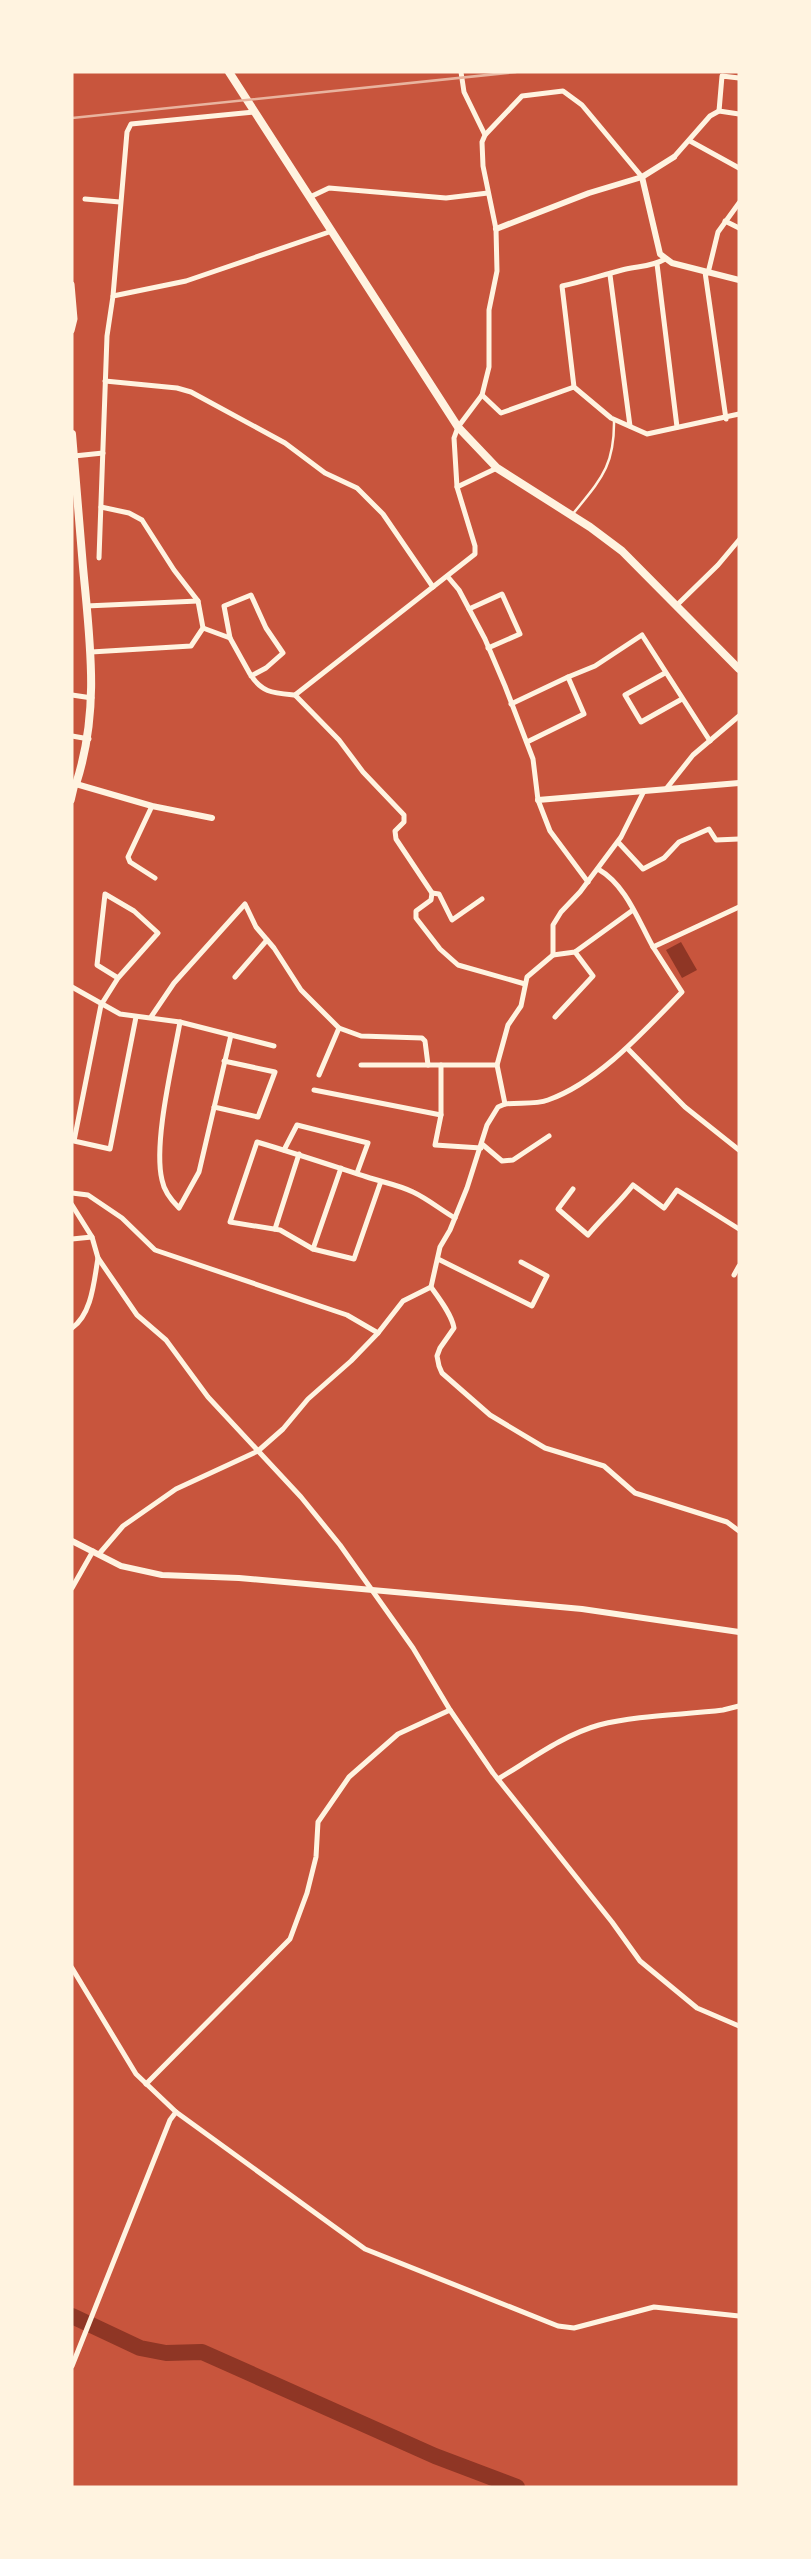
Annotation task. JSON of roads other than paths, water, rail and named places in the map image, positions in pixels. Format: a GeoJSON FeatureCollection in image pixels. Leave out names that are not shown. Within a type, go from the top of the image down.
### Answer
{"type":"FeatureCollection","features":[{"type":"Feature","properties":{"kind":"main road"},"geometry":{"type":"LineString","coordinates":[[229,72],[458,427],[497,468],[622,551],[739,669]]}},
{"type":"Feature","properties":{"kind":"main road"},"geometry":{"type":"LineString","coordinates":[[72,434],[75,520],[91,652],[92,698],[89,739],[74,783]]}},
{"type":"Feature","properties":{"kind":"street"},"geometry":{"type":"LineString","coordinates":[[461,72],[464,92],[485,135]]}},
{"type":"Feature","properties":{"kind":"street"},"geometry":{"type":"LineString","coordinates":[[719,111],[722,76],[739,78]]}},
{"type":"Feature","properties":{"kind":"street"},"geometry":{"type":"LineString","coordinates":[[295,695],[475,554],[457,487],[454,438],[458,427],[482,395],[489,367],[489,310],[497,271],[496,229],[488,193],[482,142],[485,135],[522,96],[563,91],[582,105],[642,177],[660,254],[672,263],[739,280]]}},
{"type":"Feature","properties":{"kind":"street"},"geometry":{"type":"LineString","coordinates":[[99,558],[107,336],[127,132],[131,124],[252,109]]}},
{"type":"Feature","properties":{"kind":"street"},"geometry":{"type":"LineString","coordinates":[[496,229],[589,193],[642,177],[674,157],[710,116],[719,111],[739,114]]}},
{"type":"Feature","properties":{"kind":"street"},"geometry":{"type":"LineString","coordinates":[[690,141],[739,168]]}},
{"type":"Feature","properties":{"kind":"street"},"geometry":{"type":"LineString","coordinates":[[310,197],[329,188],[446,198],[488,193]]}},
{"type":"Feature","properties":{"kind":"street"},"geometry":{"type":"LineString","coordinates":[[85,199],[120,202]]}},
{"type":"Feature","properties":{"kind":"street"},"geometry":{"type":"LineString","coordinates":[[726,419],[706,272],[718,232],[739,203]]}},
{"type":"Feature","properties":{"kind":"street"},"geometry":{"type":"LineString","coordinates":[[725,221],[739,228]]}},
{"type":"Feature","properties":{"kind":"street"},"geometry":{"type":"LineString","coordinates":[[113,296],[186,281],[332,231]]}},
{"type":"Feature","properties":{"kind":"street"},"geometry":{"type":"LineString","coordinates":[[665,259],[657,264],[562,286],[574,387],[614,419],[647,434],[726,419],[739,414]]}},
{"type":"Feature","properties":{"kind":"street"},"geometry":{"type":"LineString","coordinates":[[657,264],[677,427]]}},
{"type":"Feature","properties":{"kind":"street"},"geometry":{"type":"LineString","coordinates":[[610,275],[630,426]]}},
{"type":"Feature","properties":{"kind":"street"},"geometry":{"type":"LineString","coordinates":[[72,284],[75,319],[72,331]]}},
{"type":"Feature","properties":{"kind":"street"},"geometry":{"type":"LineString","coordinates":[[105,381],[177,388],[191,392],[285,443],[325,473],[357,488],[383,514],[433,587]]}},
{"type":"Feature","properties":{"kind":"street"},"geometry":{"type":"LineString","coordinates":[[482,395],[500,413],[574,387]]}},
{"type":"Feature","properties":{"kind":"street"},"geometry":{"type":"LineString","coordinates":[[74,456],[103,453]]}},
{"type":"Feature","properties":{"kind":"street"},"geometry":{"type":"LineString","coordinates":[[457,487],[497,468]]}},
{"type":"Feature","properties":{"kind":"street"},"geometry":{"type":"LineString","coordinates":[[91,652],[191,646],[203,628],[198,601],[174,570],[142,520],[129,513],[101,507]]}},
{"type":"Feature","properties":{"kind":"street"},"geometry":{"type":"LineString","coordinates":[[677,606],[739,540]]}},
{"type":"Feature","properties":{"kind":"street"},"geometry":{"type":"LineString","coordinates":[[448,577],[469,609],[488,648],[527,742],[533,759],[538,800],[550,831],[588,881]]}},
{"type":"Feature","properties":{"kind":"street"},"geometry":{"type":"LineString","coordinates":[[469,609],[502,594],[520,634],[488,648]]}},
{"type":"Feature","properties":{"kind":"street"},"geometry":{"type":"LineString","coordinates":[[251,676],[266,668],[283,653],[266,628],[251,595],[224,606],[230,638],[251,676],[257,685],[268,693],[295,695],[404,814],[404,822],[395,835],[432,893],[431,900],[416,911],[416,918],[448,957],[458,965],[525,984]]}},
{"type":"Feature","properties":{"kind":"street"},"geometry":{"type":"LineString","coordinates":[[86,606],[198,601]]}},
{"type":"Feature","properties":{"kind":"street"},"geometry":{"type":"LineString","coordinates":[[203,628],[230,638]]}},
{"type":"Feature","properties":{"kind":"street"},"geometry":{"type":"LineString","coordinates":[[511,704],[595,666],[642,635],[710,741]]}},
{"type":"Feature","properties":{"kind":"street"},"geometry":{"type":"LineString","coordinates":[[665,673],[625,695],[640,722],[682,699]]}},
{"type":"Feature","properties":{"kind":"street"},"geometry":{"type":"LineString","coordinates":[[527,742],[584,714],[568,677]]}},
{"type":"Feature","properties":{"kind":"street"},"geometry":{"type":"LineString","coordinates":[[72,695],[92,698]]}},
{"type":"Feature","properties":{"kind":"street"},"geometry":{"type":"LineString","coordinates":[[666,789],[693,755],[739,716]]}},
{"type":"Feature","properties":{"kind":"street"},"geometry":{"type":"LineString","coordinates":[[72,736],[89,739]]}},
{"type":"Feature","properties":{"kind":"street"},"geometry":{"type":"LineString","coordinates":[[72,801],[74,783],[152,806],[212,818]]}},
{"type":"Feature","properties":{"kind":"street"},"geometry":{"type":"LineString","coordinates":[[538,800],[739,783]]}},
{"type":"Feature","properties":{"kind":"street"},"geometry":{"type":"LineString","coordinates":[[554,955],[553,925],[618,842],[645,791]]}},
{"type":"Feature","properties":{"kind":"street"},"geometry":{"type":"LineString","coordinates":[[152,806],[128,857],[130,862],[155,878]]}},
{"type":"Feature","properties":{"kind":"street"},"geometry":{"type":"LineString","coordinates":[[618,842],[643,869],[664,858],[679,842],[709,829],[716,840],[739,838]]}},
{"type":"Feature","properties":{"kind":"street"},"geometry":{"type":"LineString","coordinates":[[598,869],[611,876],[620,886],[653,947],[682,992],[628,1049],[569,1091],[545,1102],[505,1104],[498,1107],[491,1117],[455,1218],[440,1247],[431,1287],[452,1317],[454,1328],[440,1348],[437,1356],[439,1366],[442,1373],[490,1415],[545,1448],[604,1466],[635,1493],[727,1522],[739,1531]]}},
{"type":"Feature","properties":{"kind":"street"},"geometry":{"type":"LineString","coordinates":[[432,893],[439,894],[452,920],[482,899]]}},
{"type":"Feature","properties":{"kind":"street"},"geometry":{"type":"LineString","coordinates":[[118,978],[97,965],[105,894],[134,911],[158,933],[118,978],[101,1005],[74,1141],[110,1149],[136,1017]]}},
{"type":"Feature","properties":{"kind":"street"},"geometry":{"type":"LineString","coordinates":[[151,1017],[174,983],[245,904],[256,927],[301,990],[339,1028],[362,1036],[422,1038],[425,1041],[428,1065]]}},
{"type":"Feature","properties":{"kind":"street"},"geometry":{"type":"LineString","coordinates":[[653,947],[739,907]]}},
{"type":"Feature","properties":{"kind":"street"},"geometry":{"type":"LineString","coordinates":[[505,1104],[497,1065],[508,1025],[521,1006],[527,977],[554,955],[575,952],[633,910]]}},
{"type":"Feature","properties":{"kind":"street"},"geometry":{"type":"LineString","coordinates":[[235,977],[267,940]]}},
{"type":"Feature","properties":{"kind":"street"},"geometry":{"type":"LineString","coordinates":[[555,1017],[593,976],[575,952]]}},
{"type":"Feature","properties":{"kind":"street"},"geometry":{"type":"LineString","coordinates":[[72,987],[120,1014],[180,1022],[274,1046]]}},
{"type":"Feature","properties":{"kind":"street"},"geometry":{"type":"LineString","coordinates":[[72,987],[72,996]]}},
{"type":"Feature","properties":{"kind":"street"},"geometry":{"type":"LineString","coordinates":[[180,1022],[160,1143],[162,1181],[166,1192],[178,1208],[199,1172],[231,1035]]}},
{"type":"Feature","properties":{"kind":"street"},"geometry":{"type":"LineString","coordinates":[[319,1075],[339,1028]]}},
{"type":"Feature","properties":{"kind":"street"},"geometry":{"type":"LineString","coordinates":[[628,1049],[685,1107],[739,1150]]}},
{"type":"Feature","properties":{"kind":"street"},"geometry":{"type":"LineString","coordinates":[[214,1107],[258,1117],[275,1072],[224,1061]]}},
{"type":"Feature","properties":{"kind":"street"},"geometry":{"type":"LineString","coordinates":[[361,1065],[497,1065]]}},
{"type":"Feature","properties":{"kind":"street"},"geometry":{"type":"LineString","coordinates":[[441,1065],[441,1115],[435,1145],[482,1146],[502,1161],[513,1160],[549,1136]]}},
{"type":"Feature","properties":{"kind":"street"},"geometry":{"type":"LineString","coordinates":[[314,1090],[441,1115]]}},
{"type":"Feature","properties":{"kind":"street"},"geometry":{"type":"LineString","coordinates":[[284,1150],[297,1125],[357,1139],[368,1143],[357,1173]]}},
{"type":"Feature","properties":{"kind":"street"},"geometry":{"type":"LineString","coordinates":[[381,1181],[354,1259],[313,1249],[275,1229],[230,1222],[257,1142],[299,1154],[381,1181],[413,1192],[455,1218]]}},
{"type":"Feature","properties":{"kind":"street"},"geometry":{"type":"LineString","coordinates":[[275,1229],[299,1154]]}},
{"type":"Feature","properties":{"kind":"street"},"geometry":{"type":"LineString","coordinates":[[313,1249],[341,1168]]}},
{"type":"Feature","properties":{"kind":"street"},"geometry":{"type":"LineString","coordinates":[[573,1189],[558,1209],[588,1235],[634,1185],[664,1208],[677,1190],[739,1229]]}},
{"type":"Feature","properties":{"kind":"street"},"geometry":{"type":"LineString","coordinates":[[72,1194],[88,1195],[122,1218],[155,1250],[347,1315],[378,1333]]}},
{"type":"Feature","properties":{"kind":"street"},"geometry":{"type":"LineString","coordinates":[[72,1205],[92,1237],[98,1258],[137,1315],[166,1340],[208,1397],[324,1526],[414,1648],[450,1710],[498,1779],[640,1961],[697,2008],[739,2026]]}},
{"type":"Feature","properties":{"kind":"street"},"geometry":{"type":"LineString","coordinates":[[72,1239],[92,1237]]}},
{"type":"Feature","properties":{"kind":"street"},"geometry":{"type":"LineString","coordinates":[[72,1328],[78,1324],[92,1293],[98,1258]]}},
{"type":"Feature","properties":{"kind":"street"},"geometry":{"type":"LineString","coordinates":[[438,1259],[532,1306],[547,1276],[521,1262]]}},
{"type":"Feature","properties":{"kind":"street"},"geometry":{"type":"LineString","coordinates":[[734,1275],[739,1266]]}},
{"type":"Feature","properties":{"kind":"street"},"geometry":{"type":"LineString","coordinates":[[72,1588],[96,1553],[124,1527],[176,1489],[258,1451],[283,1429],[308,1399],[351,1361],[403,1301],[431,1287]]}},
{"type":"Feature","properties":{"kind":"street"},"geometry":{"type":"LineString","coordinates":[[72,1541],[121,1566],[162,1575],[239,1578],[582,1609],[739,1632]]}},
{"type":"Feature","properties":{"kind":"street"},"geometry":{"type":"LineString","coordinates":[[498,1779],[574,1735],[597,1726],[739,1706]]}},
{"type":"Feature","properties":{"kind":"street"},"geometry":{"type":"LineString","coordinates":[[146,2084],[290,1939],[307,1893],[316,1857],[318,1822],[349,1777],[398,1734],[450,1710]]}},
{"type":"Feature","properties":{"kind":"street"},"geometry":{"type":"LineString","coordinates":[[72,1968],[136,2074],[146,2084],[176,2112],[365,2249],[558,2326],[575,2328],[654,2307],[739,2316]]}},
{"type":"Feature","properties":{"kind":"street"},"geometry":{"type":"LineString","coordinates":[[72,2366],[170,2120],[176,2112]]}},
{"type":"Feature","properties":{"kind":"lane"},"geometry":{"type":"LineString","coordinates":[[572,516],[605,473],[615,445],[614,419]]}},
{"type":"Feature","properties":{"kind":"waterway"},"geometry":{"type":"LineString","coordinates":[[72,2316],[140,2348],[166,2353],[202,2352],[435,2456],[517,2487]]}},
{"type":"Feature","properties":{"kind":"railway"},"geometry":{"type":"LineString","coordinates":[[72,118],[516,72]]}}]}
